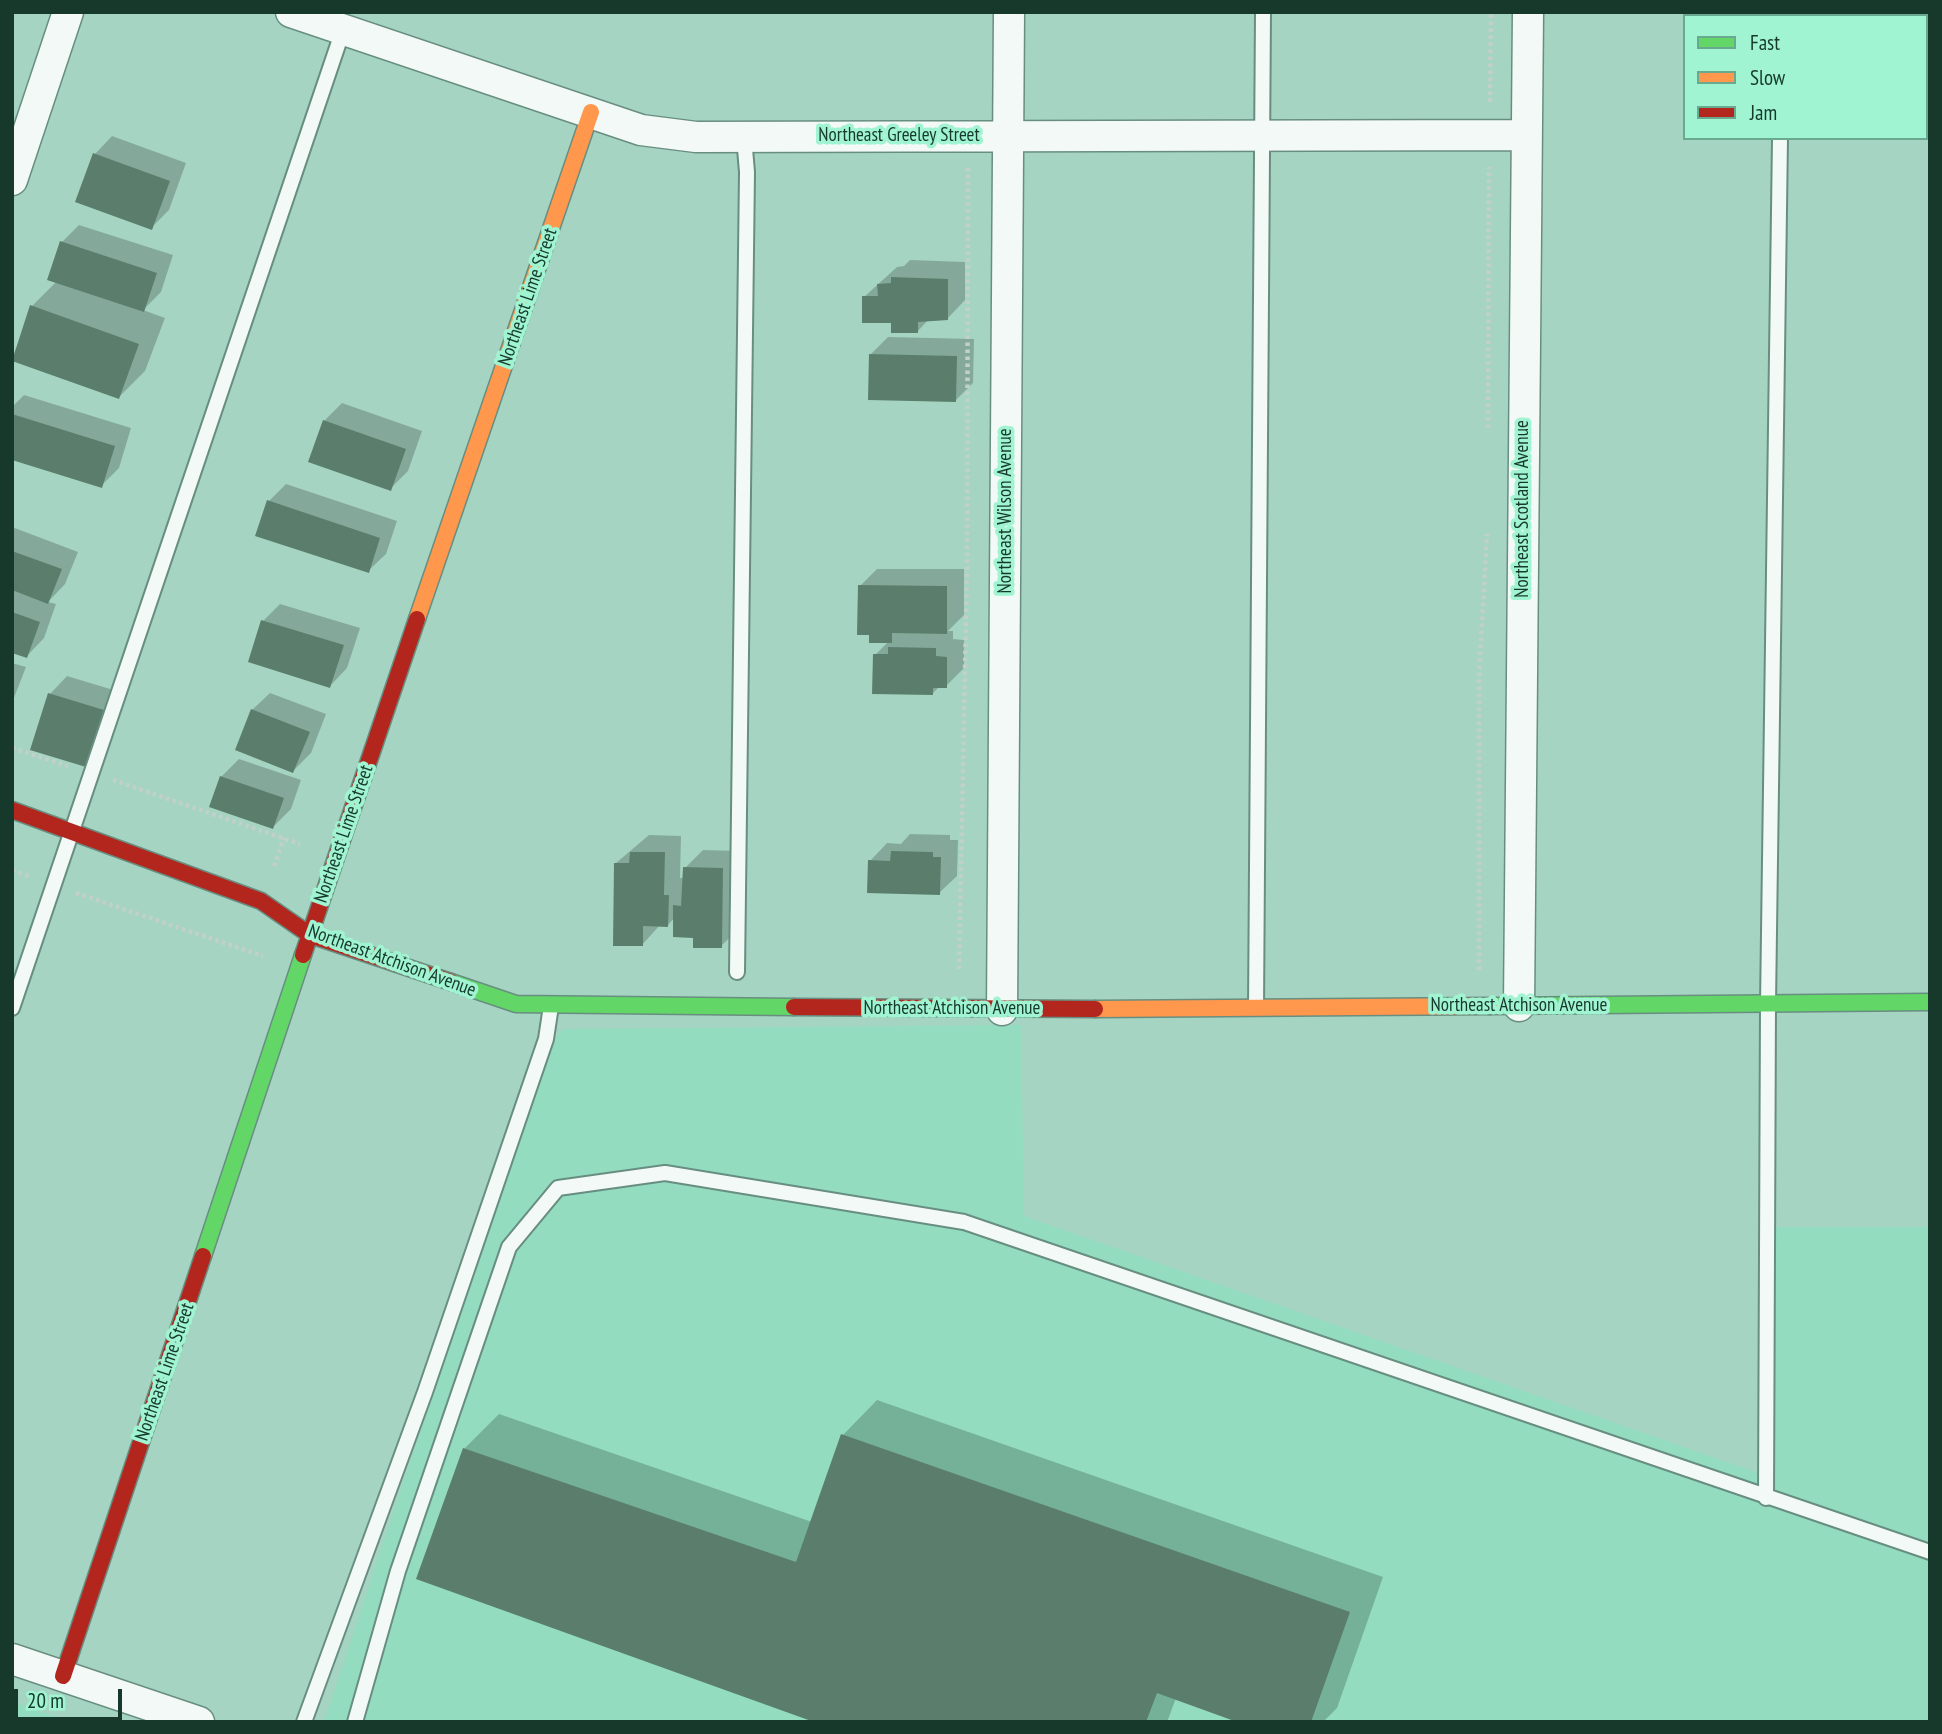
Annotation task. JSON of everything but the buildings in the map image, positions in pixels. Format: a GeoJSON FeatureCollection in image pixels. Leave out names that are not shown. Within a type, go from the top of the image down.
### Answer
{"type":"FeatureCollection","features":[{"type":"Feature","properties":{"kind":"street"},"geometry":{"type":"LineString","coordinates":[[12,180],[68,12]]}},
{"type":"Feature","properties":{"kind":"street","name":"Northeast Greeley Street"},"geometry":{"type":"LineString","coordinates":[[291,12],[641,130],[696,137],[1526,135]]}},
{"type":"Feature","properties":{"kind":"street","name":"Northeast Wilson Avenue"},"geometry":{"type":"LineString","coordinates":[[1002,1010],[1009,12]]}},
{"type":"Feature","properties":{"kind":"street","name":"Northeast Scotland Avenue"},"geometry":{"type":"LineString","coordinates":[[1519,1006],[1528,12]]}},
{"type":"Feature","properties":{"kind":"street","name":"Northeast Lime Street"},"geometry":{"type":"LineString","coordinates":[[63,1676],[336,855],[591,113]]}},
{"type":"Feature","properties":{"kind":"street","name":"Northeast Atchison Avenue"},"geometry":{"type":"LineString","coordinates":[[12,810],[73,830],[261,901],[310,935],[516,1004],[1002,1010],[1930,1002]]}},
{"type":"Feature","properties":{"kind":"street"},"geometry":{"type":"LineString","coordinates":[[12,1659],[199,1722]]}},
{"type":"Feature","properties":{"kind":"lane"},"geometry":{"type":"LineString","coordinates":[[1256,1008],[1263,12]]}},
{"type":"Feature","properties":{"kind":"lane"},"geometry":{"type":"LineString","coordinates":[[12,1008],[343,30]]}},
{"type":"Feature","properties":{"kind":"lane"},"geometry":{"type":"LineString","coordinates":[[737,972],[747,172],[744,137]]}},
{"type":"Feature","properties":{"kind":"lane"},"geometry":{"type":"LineString","coordinates":[[1766,1498],[1768,1004],[1780,140]]}},
{"type":"Feature","properties":{"kind":"lane"},"geometry":{"type":"LineString","coordinates":[[304,1722],[425,1392],[545,1039],[552,1005]]}},
{"type":"Feature","properties":{"kind":"lane"},"geometry":{"type":"LineString","coordinates":[[355,1722],[398,1571],[509,1247],[558,1188],[664,1173],[964,1222],[1930,1552]]}},
{"type":"Feature","properties":{"kind":"path"},"geometry":{"type":"LineString","coordinates":[[1488,442],[1491,12]]}},
{"type":"Feature","properties":{"kind":"path"},"geometry":{"type":"LineString","coordinates":[[958,1009],[967,572],[967,136]]}},
{"type":"Feature","properties":{"kind":"path"},"geometry":{"type":"LineString","coordinates":[[1481,1006],[1479,678],[1488,526]]}},
{"type":"Feature","properties":{"kind":"path"},"geometry":{"type":"LineString","coordinates":[[12,748],[336,855]]}},
{"type":"Feature","properties":{"kind":"path"},"geometry":{"type":"LineString","coordinates":[[945,969],[959,969]]}},
{"type":"Feature","properties":{"kind":"shaded area"},"geometry":{"type":"Polygon","coordinates":[[[1021,1025],[1024,1216],[1761,1474],[1766,1227],[1930,1227],[1930,1722],[324,1722],[547,1048],[563,1029],[1021,1025]]]}},
{"type":"Feature","properties":{"kind":"shaded area"},"geometry":{"type":"Polygon","coordinates":[[[12,1702],[72,1722],[12,1722],[12,1702]]]}},
{"type":"Feature","properties":{"kind":"traffic: fast"},"geometry":{"type":"LineString","coordinates":[[203,1256],[303,955]]}},
{"type":"Feature","properties":{"kind":"traffic: fast"},"geometry":{"type":"LineString","coordinates":[[451,982],[516,1004],[794,1007]]}},
{"type":"Feature","properties":{"kind":"traffic: fast"},"geometry":{"type":"LineString","coordinates":[[1490,1006],[1930,1002]]}},
{"type":"Feature","properties":{"kind":"traffic: slow"},"geometry":{"type":"LineString","coordinates":[[417,619],[591,112]]}},
{"type":"Feature","properties":{"kind":"traffic: slow"},"geometry":{"type":"LineString","coordinates":[[1095,1009],[1490,1006]]}},
{"type":"Feature","properties":{"kind":"traffic: jam"},"geometry":{"type":"LineString","coordinates":[[303,955],[417,619]]}},
{"type":"Feature","properties":{"kind":"traffic: jam"},"geometry":{"type":"LineString","coordinates":[[12,810],[261,901],[310,935],[451,982]]}},
{"type":"Feature","properties":{"kind":"traffic: jam"},"geometry":{"type":"LineString","coordinates":[[794,1007],[1095,1009]]}},
{"type":"Feature","properties":{"kind":"traffic: jam"},"geometry":{"type":"LineString","coordinates":[[63,1676],[203,1256]]}}]}
